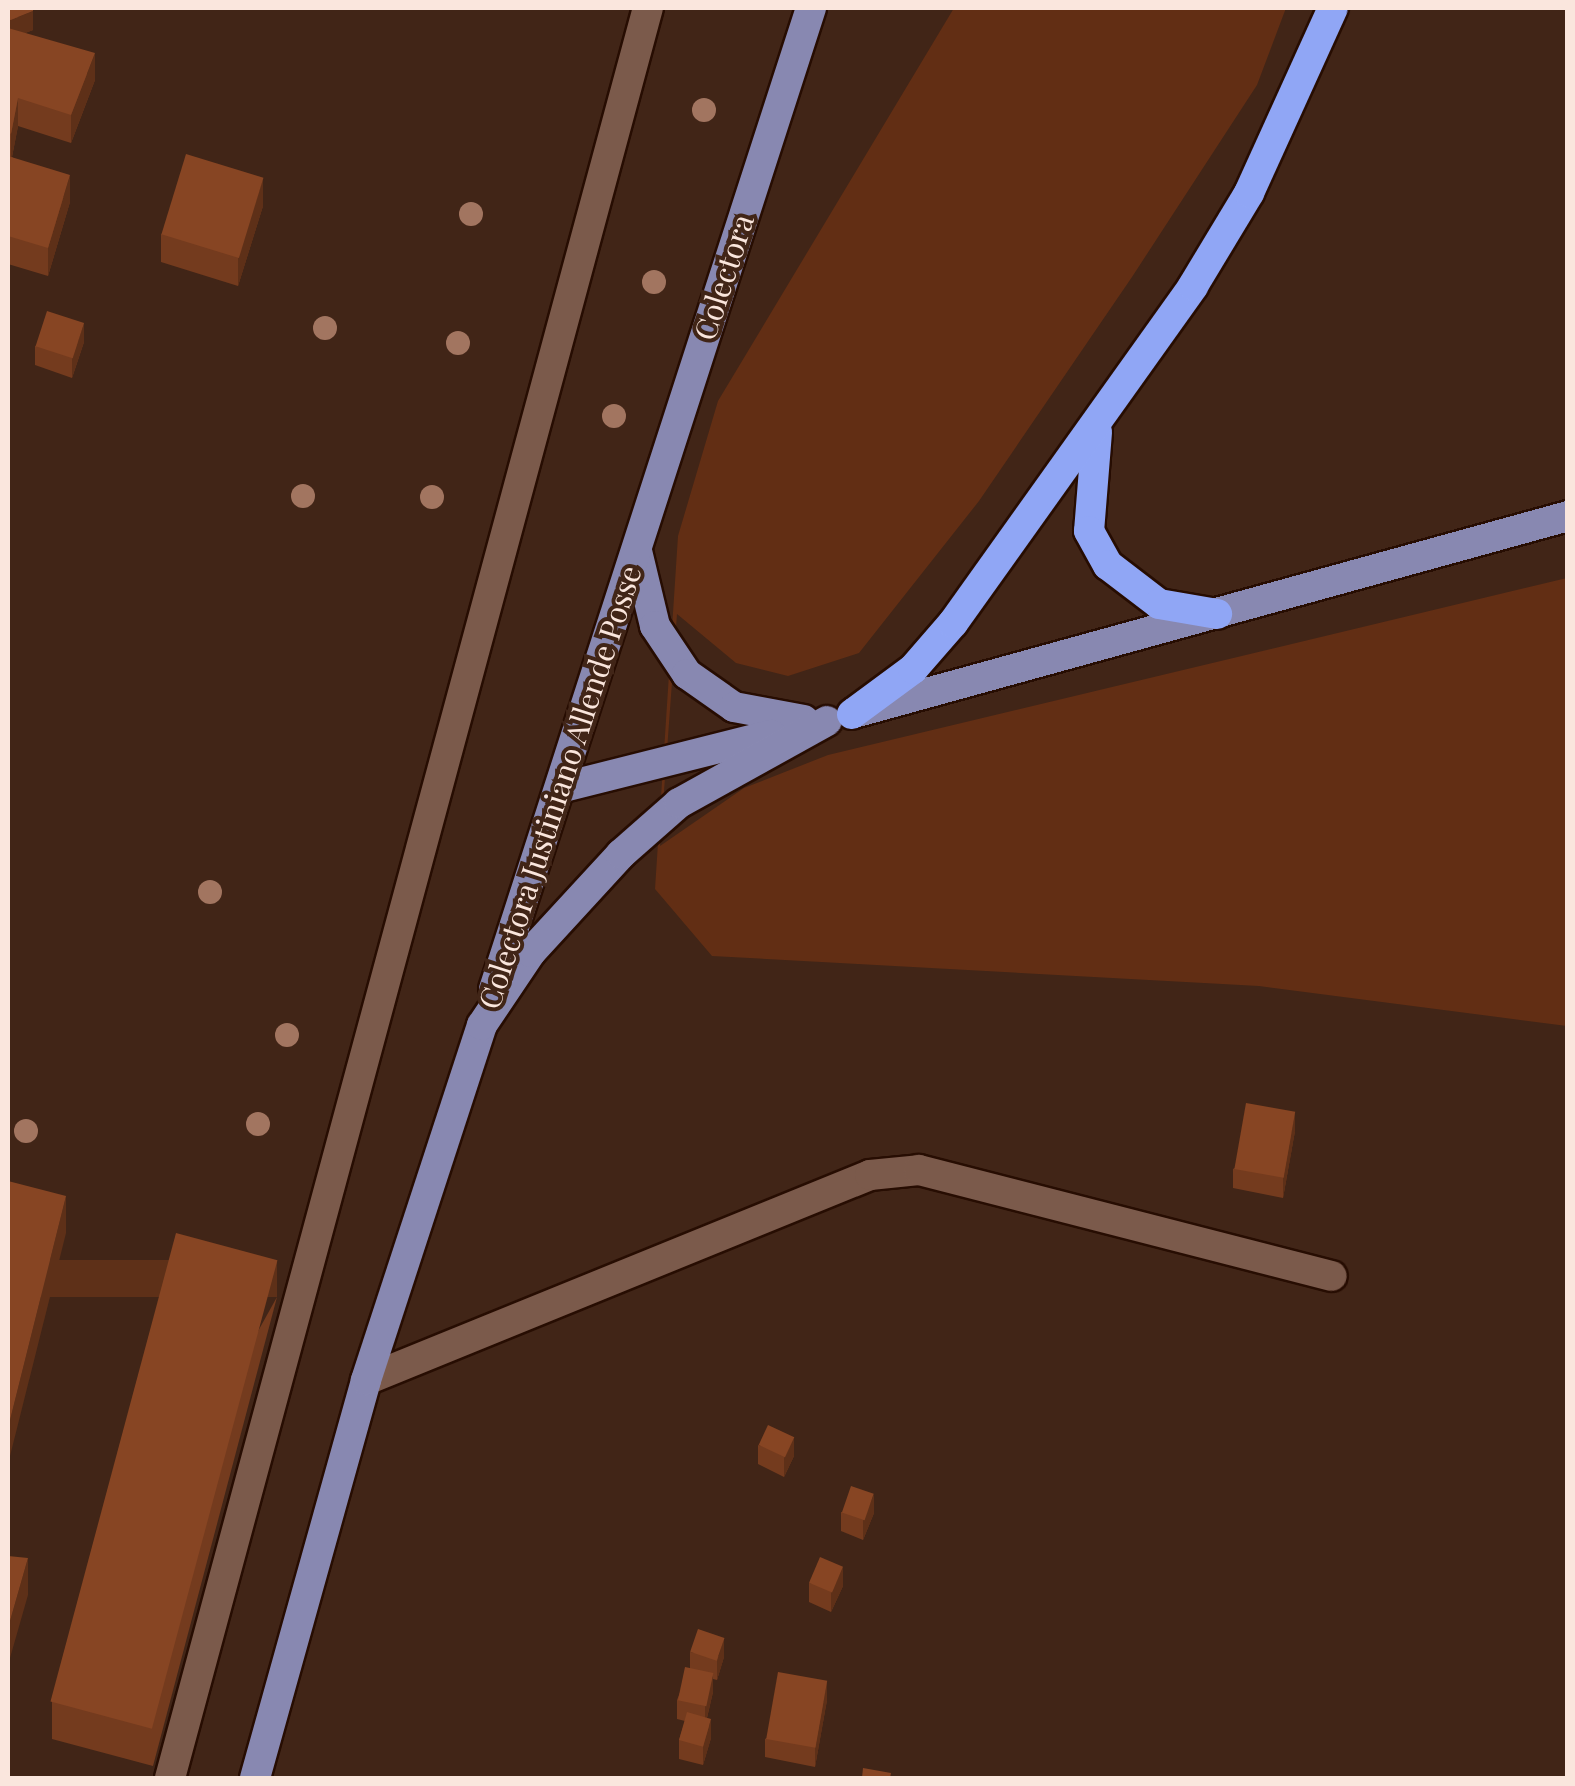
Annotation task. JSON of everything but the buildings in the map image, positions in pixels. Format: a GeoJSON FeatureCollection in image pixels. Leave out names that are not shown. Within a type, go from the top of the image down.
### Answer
{"type":"FeatureCollection","features":[{"type":"Feature","properties":{"kind":"highway"},"geometry":{"type":"LineString","coordinates":[[839,717],[913,669],[954,623],[1112,398],[1249,193],[1334,8]]}},
{"type":"Feature","properties":{"kind":"highway"},"geometry":{"type":"LineString","coordinates":[[1112,398],[1092,445],[1088,530],[1108,565],[1146,596],[1175,610],[1217,614]]}},
{"type":"Feature","properties":{"kind":"main road","name":"Colectora"},"geometry":{"type":"LineString","coordinates":[[636,548],[811,8]]}},
{"type":"Feature","properties":{"kind":"main road"},"geometry":{"type":"LineString","coordinates":[[560,788],[839,717],[1568,516]]}},
{"type":"Feature","properties":{"kind":"main road"},"geometry":{"type":"LineString","coordinates":[[636,548],[655,626],[687,674],[734,707],[839,717]]}},
{"type":"Feature","properties":{"kind":"main road","name":"Colectora Justiniano Allende Posse"},"geometry":{"type":"LineString","coordinates":[[255,1778],[366,1380],[636,548]]}},
{"type":"Feature","properties":{"kind":"main road"},"geometry":{"type":"LineString","coordinates":[[482,1025],[532,952],[620,854],[678,803],[839,717]]}},
{"type":"Feature","properties":{"kind":"street"},"geometry":{"type":"LineString","coordinates":[[170,1778],[648,8]]}},
{"type":"Feature","properties":{"kind":"street"},"geometry":{"type":"LineString","coordinates":[[366,1380],[870,1175],[920,1170],[1332,1276]]}},
{"type":"Feature","properties":{"kind":"shaded area"},"geometry":{"type":"Polygon","coordinates":[[[954,8],[1286,8],[1257,85],[1132,277],[979,501],[859,653],[788,676],[736,663],[677,614],[660,846],[744,788],[828,755],[1567,578],[1567,1026],[1259,986],[712,956],[655,889],[678,536],[718,401],[954,8]]]}}]}
